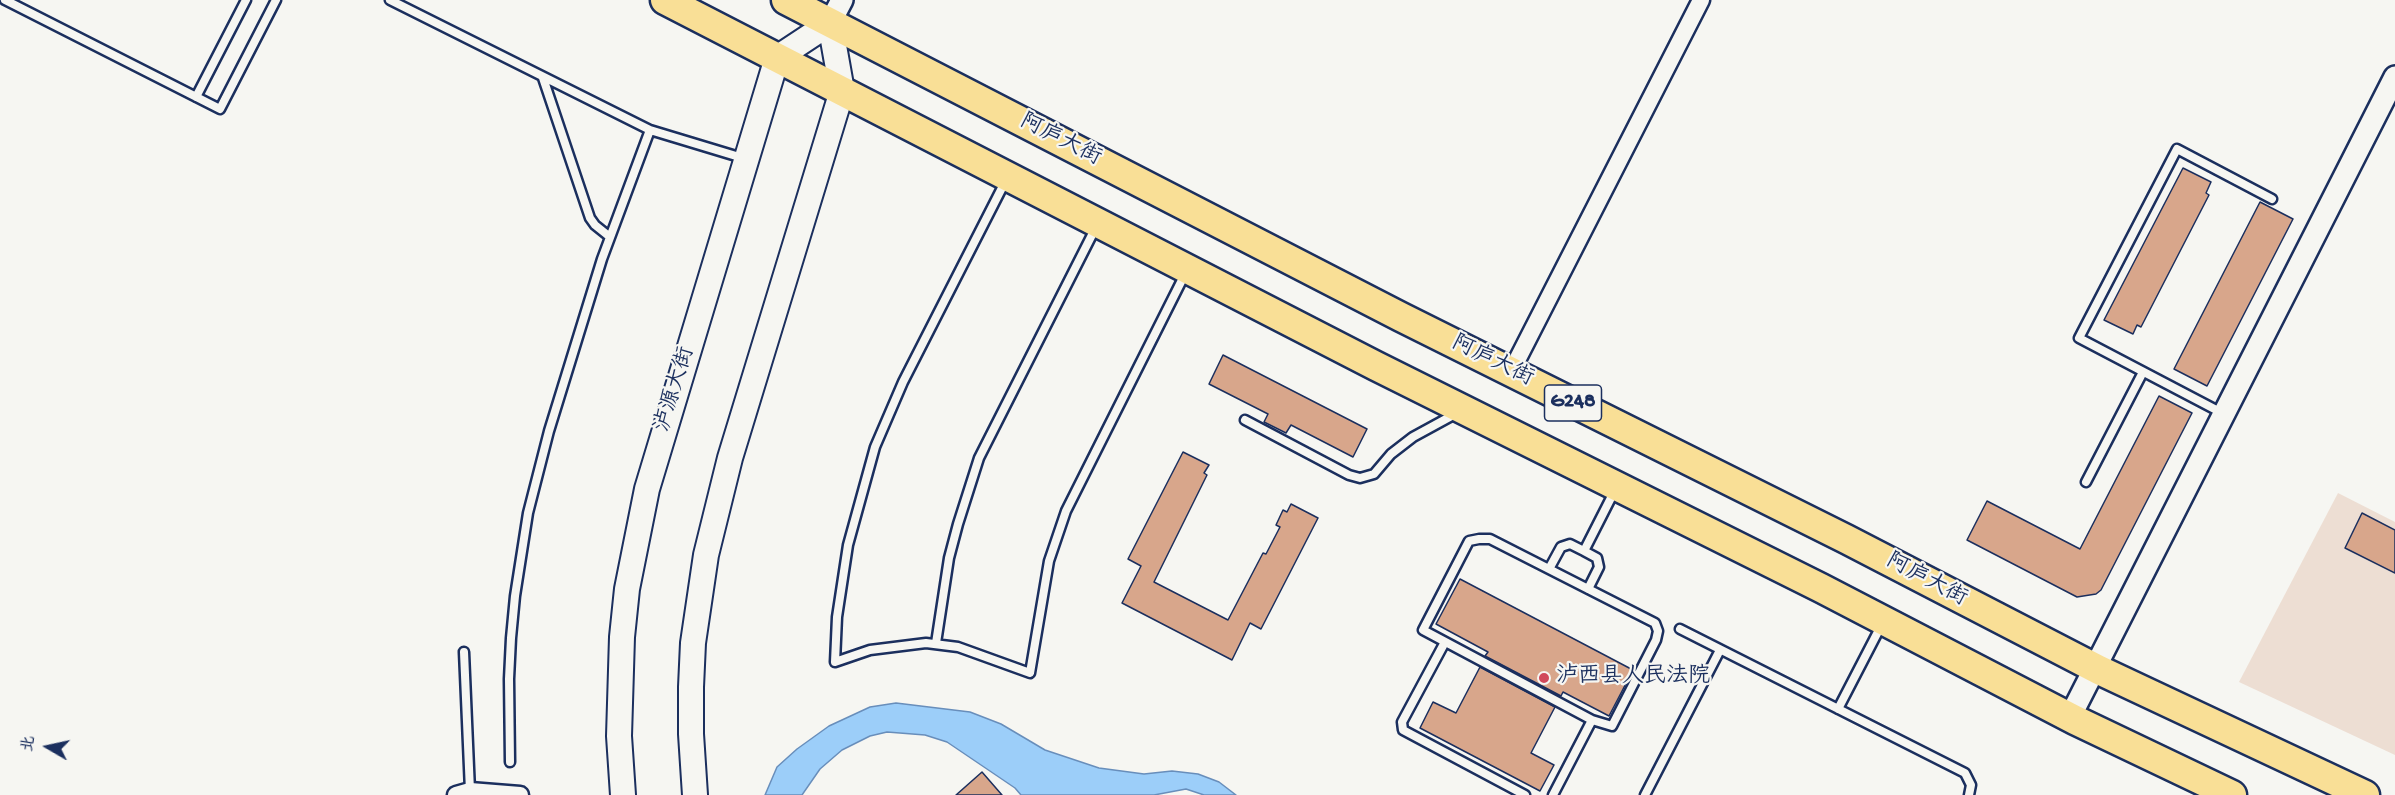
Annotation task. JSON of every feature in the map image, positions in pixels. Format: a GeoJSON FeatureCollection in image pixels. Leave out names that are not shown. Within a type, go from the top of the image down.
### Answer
{"type":"FeatureCollection","features":[{"type":"Feature","properties":{"kind":"highway","name":"G248"},"geometry":{"type":"LineString","coordinates":[[665,0],[1188,269],[2070,717],[2232,795]]}},
{"type":"Feature","properties":{"kind":"highway","name":"阿庐大街"},"geometry":{"type":"LineString","coordinates":[[786,0],[836,11],[1511,372],[1846,539],[2095,668],[2214,726],[2366,795]]}},
{"type":"Feature","properties":{"kind":"main road"},"geometry":{"type":"LineString","coordinates":[[777,58],[836,11]]}},
{"type":"Feature","properties":{"kind":"main road"},"geometry":{"type":"LineString","coordinates":[[695,795],[691,734],[691,676],[697,610],[706,555],[730,458],[842,91],[836,11]]}},
{"type":"Feature","properties":{"kind":"main road","name":"泸源大街"},"geometry":{"type":"LineString","coordinates":[[623,795],[619,685],[625,608],[635,542],[661,438],[777,58]]}},
{"type":"Feature","properties":{"kind":"street"},"geometry":{"type":"LineString","coordinates":[[1511,372],[1701,0]]}},
{"type":"Feature","properties":{"kind":"street"},"geometry":{"type":"LineString","coordinates":[[2070,717],[2395,77]]}},
{"type":"Feature","properties":{"kind":"street"},"geometry":{"type":"LineString","coordinates":[[463,793],[520,795]]}},
{"type":"Feature","properties":{"kind":"lane"},"geometry":{"type":"LineString","coordinates":[[5,0],[220,109],[276,0]]}},
{"type":"Feature","properties":{"kind":"lane"},"geometry":{"type":"LineString","coordinates":[[196,97],[246,0]]}},
{"type":"Feature","properties":{"kind":"lane"},"geometry":{"type":"LineString","coordinates":[[390,0],[650,130],[746,159]]}},
{"type":"Feature","properties":{"kind":"lane"},"geometry":{"type":"LineString","coordinates":[[543,78],[590,219],[610,237]]}},
{"type":"Feature","properties":{"kind":"lane"},"geometry":{"type":"LineString","coordinates":[[510,762],[508,689],[511,638],[528,513],[575,345],[610,237],[650,130]]}},
{"type":"Feature","properties":{"kind":"lane"},"geometry":{"type":"LineString","coordinates":[[2224,414],[2079,338],[2177,149],[2272,199]]}},
{"type":"Feature","properties":{"kind":"lane"},"geometry":{"type":"LineString","coordinates":[[1008,176],[903,382],[875,447],[848,545],[837,617],[835,662],[888,646],[936,644],[973,651],[1030,673],[1049,561],[1066,511],[1188,269]]}},
{"type":"Feature","properties":{"kind":"lane"},"geometry":{"type":"LineString","coordinates":[[936,644],[949,558],[957,524],[979,458],[1098,223]]}},
{"type":"Feature","properties":{"kind":"lane"},"geometry":{"type":"LineString","coordinates":[[2086,482],[2143,372]]}},
{"type":"Feature","properties":{"kind":"lane"},"geometry":{"type":"LineString","coordinates":[[1245,420],[1349,475],[1360,478],[1374,474],[1391,454],[1413,437],[1463,409]]}},
{"type":"Feature","properties":{"kind":"lane"},"geometry":{"type":"LineString","coordinates":[[1584,551],[1617,486]]}},
{"type":"Feature","properties":{"kind":"lane"},"geometry":{"type":"LineString","coordinates":[[1490,539],[1550,569],[1654,623],[1658,631],[1656,640],[1612,726],[1592,720],[1423,630],[1469,541],[1490,539]]}},
{"type":"Feature","properties":{"kind":"lane"},"geometry":{"type":"LineString","coordinates":[[1550,569],[1560,547],[1570,544],[1584,551],[1597,558],[1599,567],[1588,589]]}},
{"type":"Feature","properties":{"kind":"lane"},"geometry":{"type":"LineString","coordinates":[[1838,709],[1884,621]]}},
{"type":"Feature","properties":{"kind":"lane"},"geometry":{"type":"LineString","coordinates":[[1680,629],[1965,773],[1971,785],[1970,795]]}},
{"type":"Feature","properties":{"kind":"lane"},"geometry":{"type":"LineString","coordinates":[[1445,642],[1402,722],[1403,730],[1525,795]]}},
{"type":"Feature","properties":{"kind":"lane"},"geometry":{"type":"LineString","coordinates":[[1645,795],[1720,650]]}},
{"type":"Feature","properties":{"kind":"lane"},"geometry":{"type":"LineString","coordinates":[[463,793],[464,652]]}},
{"type":"Feature","properties":{"kind":"lane"},"geometry":{"type":"LineString","coordinates":[[1553,795],[1592,720]]}},
{"type":"Feature","properties":{"kind":"shaded area"},"geometry":{"type":"Polygon","coordinates":[[[2338,493],[2395,522],[2395,755],[2239,682],[2338,493]]]}},
{"type":"Feature","properties":{"kind":"water"},"geometry":{"type":"Polygon","coordinates":[[[896,703],[970,712],[1001,724],[1045,750],[1099,768],[1144,774],[1172,771],[1198,774],[1219,782],[1236,795],[1204,795],[1186,789],[1154,795],[1021,795],[1015,788],[947,742],[925,735],[887,732],[870,736],[842,750],[820,769],[802,795],[765,795],[777,767],[829,726],[870,707],[896,703]]]}},
{"type":"Feature","properties":{"kind":"building"},"geometry":{"type":"Polygon","coordinates":[[[2183,168],[2211,182],[2206,193],[2209,195],[2141,327],[2137,325],[2133,334],[2104,320],[2183,168]]]}},
{"type":"Feature","properties":{"kind":"building"},"geometry":{"type":"Polygon","coordinates":[[[2260,202],[2293,219],[2207,386],[2174,369],[2260,202]]]}},
{"type":"Feature","properties":{"kind":"building"},"geometry":{"type":"Polygon","coordinates":[[[1223,355],[1367,429],[1353,457],[1291,425],[1286,433],[1264,422],[1268,414],[1209,384],[1223,355]]]}},
{"type":"Feature","properties":{"kind":"building"},"geometry":{"type":"Polygon","coordinates":[[[2159,396],[2192,413],[2101,590],[2096,594],[2077,597],[1967,540],[1987,501],[2080,549],[2159,396]]]}},
{"type":"Feature","properties":{"kind":"building"},"geometry":{"type":"Polygon","coordinates":[[[1183,452],[1209,465],[1204,473],[1207,475],[1154,582],[1228,620],[1263,553],[1266,554],[1280,527],[1276,525],[1283,510],[1287,512],[1291,504],[1318,518],[1261,629],[1250,623],[1232,660],[1122,603],[1141,566],[1128,559],[1183,452]]]}},
{"type":"Feature","properties":{"kind":"building"},"geometry":{"type":"Polygon","coordinates":[[[2362,513],[2395,530],[2395,573],[2345,548],[2362,513]]]}},
{"type":"Feature","properties":{"kind":"building"},"geometry":{"type":"Polygon","coordinates":[[[1460,579],[1633,670],[1609,716],[1563,692],[1561,696],[1485,656],[1488,652],[1436,624],[1460,579]]]}},
{"type":"Feature","properties":{"kind":"building"},"geometry":{"type":"Polygon","coordinates":[[[1480,667],[1555,707],[1531,753],[1554,765],[1540,791],[1420,728],[1433,702],[1456,713],[1480,667]]]}},
{"type":"Feature","properties":{"kind":"building"},"geometry":{"type":"Polygon","coordinates":[[[982,772],[1002,795],[956,795],[982,772]]]}},
{"type":"Feature","properties":{"kind":"place","name":"泸西县人民法院"},"geometry":{"type":"Point","coordinates":[1544,678]}}]}
